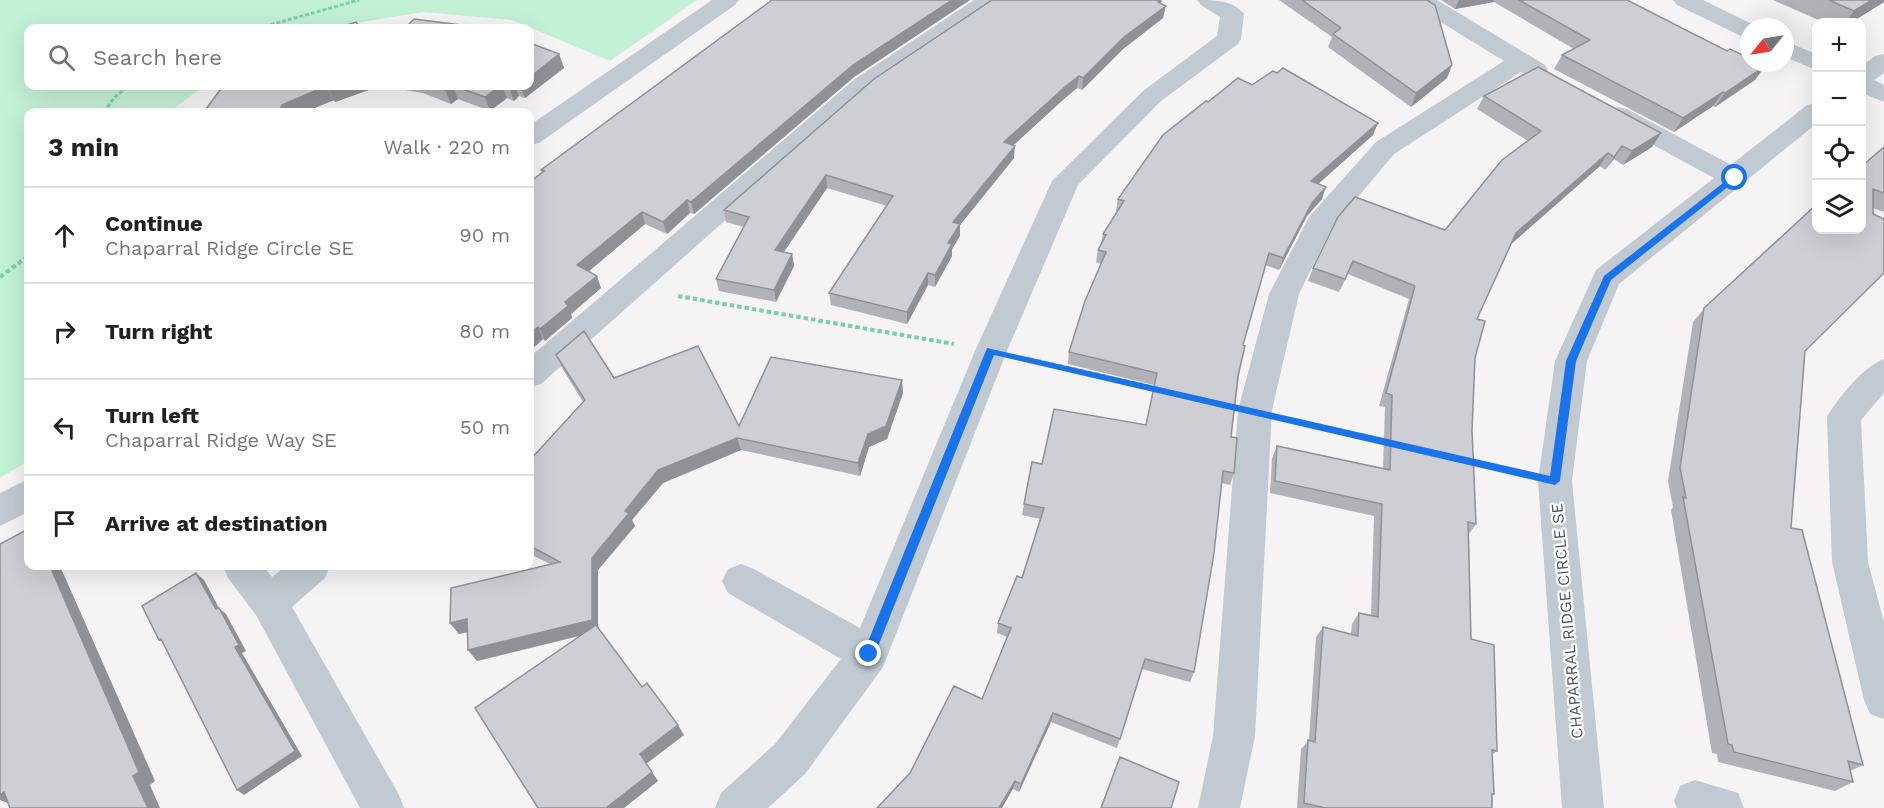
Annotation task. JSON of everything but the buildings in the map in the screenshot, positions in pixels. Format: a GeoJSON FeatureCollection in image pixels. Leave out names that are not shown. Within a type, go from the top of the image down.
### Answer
{"type":"FeatureCollection","features":[{"type":"Feature","properties":{"kind":"street"},"geometry":{"type":"LineString","coordinates":[[534,134],[727,0]]}},
{"type":"Feature","properties":{"kind":"street"},"geometry":{"type":"LineString","coordinates":[[534,371],[864,84],[990,0]]}},
{"type":"Feature","properties":{"kind":"street"},"geometry":{"type":"LineString","coordinates":[[736,808],[790,759],[869,654],[991,351],[1066,181],[1152,96],[1229,39],[1232,14],[1209,0]]}},
{"type":"Feature","properties":{"kind":"street"},"geometry":{"type":"LineString","coordinates":[[1421,0],[1520,62],[1561,84]]}},
{"type":"Feature","properties":{"kind":"street"},"geometry":{"type":"LineString","coordinates":[[1685,0],[1740,27]]}},
{"type":"Feature","properties":{"kind":"street"},"geometry":{"type":"LineString","coordinates":[[1794,52],[1812,61]]}},
{"type":"Feature","properties":{"kind":"street"},"geometry":{"type":"LineString","coordinates":[[1866,74],[1884,61]]}},
{"type":"Feature","properties":{"kind":"street"},"geometry":{"type":"LineString","coordinates":[[1219,808],[1234,736],[1255,410],[1284,294],[1319,224],[1385,148],[1520,62]]}},
{"type":"Feature","properties":{"kind":"street"},"geometry":{"type":"LineString","coordinates":[[1866,86],[1884,93]]}},
{"type":"Feature","properties":{"kind":"street"},"geometry":{"type":"LineString","coordinates":[[1602,106],[1735,178]]}},
{"type":"Feature","properties":{"kind":"street","name":"CHAPARRAL RIDGE CIRCLE SE"},"geometry":{"type":"LineString","coordinates":[[1583,808],[1555,481],[1571,361],[1607,278],[1812,114]]}},
{"type":"Feature","properties":{"kind":"street"},"geometry":{"type":"LineString","coordinates":[[1884,371],[1844,417],[1850,562],[1884,700]]}},
{"type":"Feature","properties":{"kind":"street"},"geometry":{"type":"LineString","coordinates":[[0,511],[24,496]]}},
{"type":"Feature","properties":{"kind":"street"},"geometry":{"type":"LineString","coordinates":[[244,570],[269,603],[383,808]]}},
{"type":"Feature","properties":{"kind":"street"},"geometry":{"type":"LineString","coordinates":[[269,603],[307,570]]}},
{"type":"Feature","properties":{"kind":"street"},"geometry":{"type":"LineString","coordinates":[[741,581],[869,654]]}},
{"type":"Feature","properties":{"kind":"path"},"geometry":{"type":"LineString","coordinates":[[273,24],[359,0]]}},
{"type":"Feature","properties":{"kind":"path"},"geometry":{"type":"LineString","coordinates":[[107,108],[123,90]]}},
{"type":"Feature","properties":{"kind":"path"},"geometry":{"type":"LineString","coordinates":[[0,277],[24,259]]}},
{"type":"Feature","properties":{"kind":"path"},"geometry":{"type":"LineString","coordinates":[[630,287],[991,351],[1163,389]]}},
{"type":"Feature","properties":{"kind":"path"},"geometry":{"type":"LineString","coordinates":[[1255,410],[1393,443]]}},
{"type":"Feature","properties":{"kind":"path"},"geometry":{"type":"LineString","coordinates":[[1462,459],[1555,481]]}},
{"type":"Feature","properties":{"kind":"green space"},"geometry":{"type":"Polygon","coordinates":[[[0,0],[697,0],[610,61],[534,29],[534,24],[423,12],[350,24],[24,24],[24,90],[199,90],[174,108],[24,108],[24,463],[0,478],[0,0]]]}},
{"type":"Feature","properties":{"kind":"route"},"geometry":{"type":"LineString","coordinates":[[869,654],[991,351],[1255,410],[1555,481],[1571,361],[1607,278],[1735,178]]}}]}
